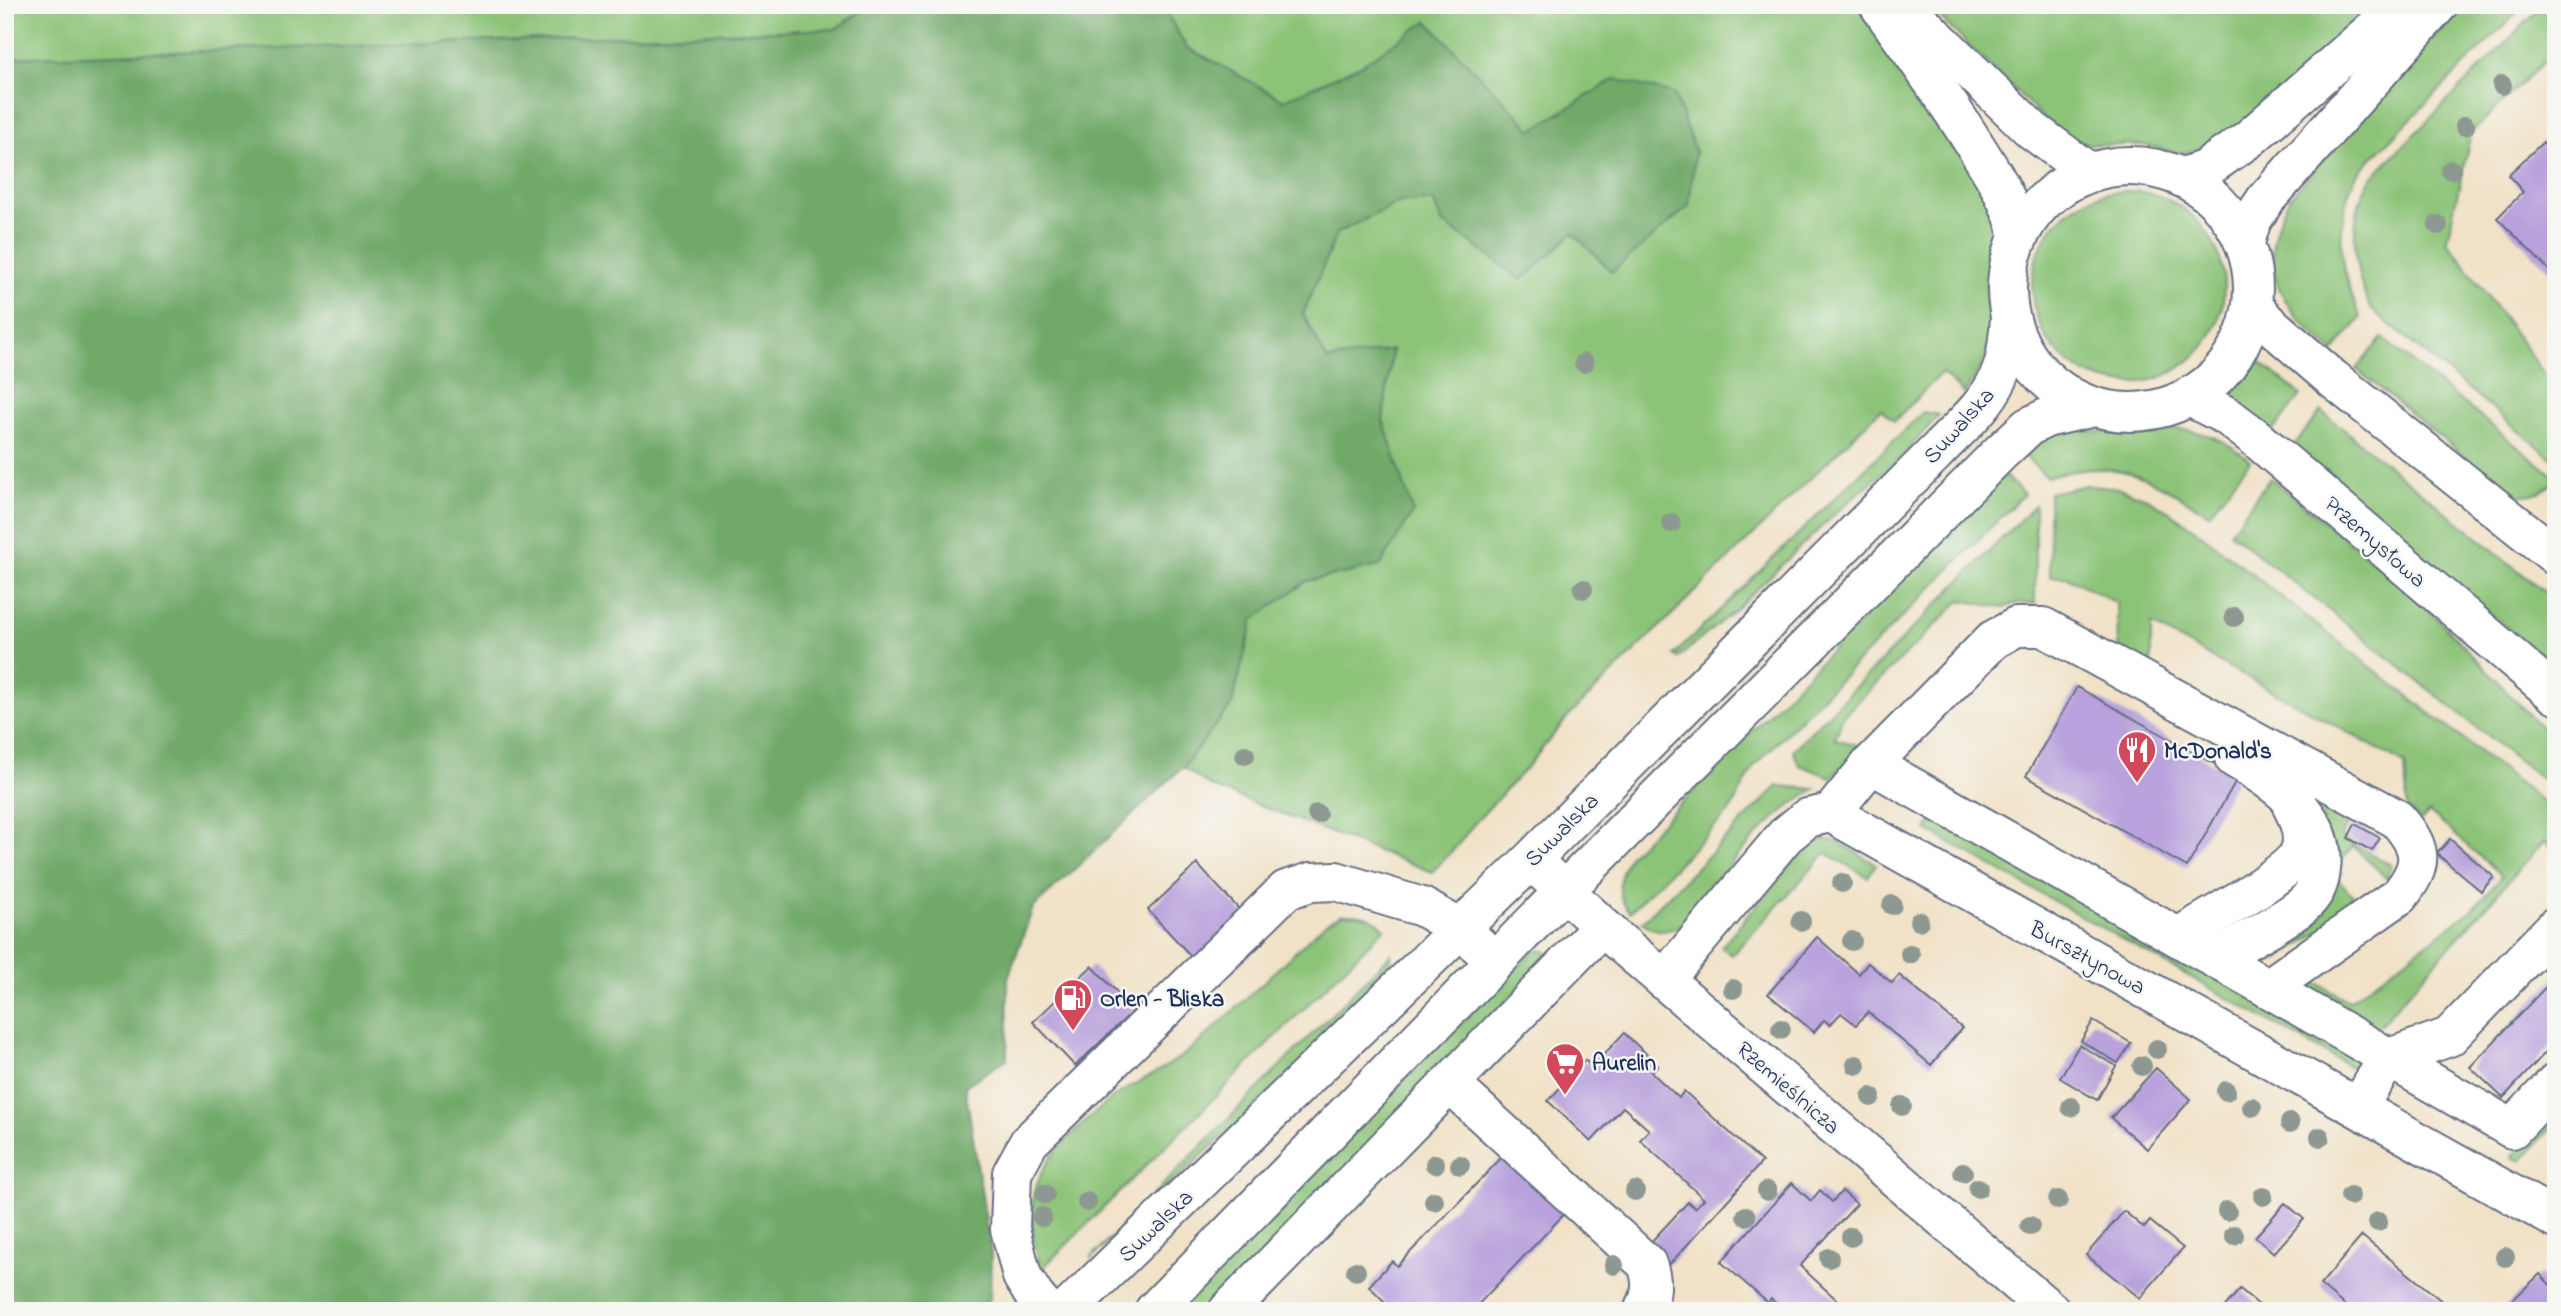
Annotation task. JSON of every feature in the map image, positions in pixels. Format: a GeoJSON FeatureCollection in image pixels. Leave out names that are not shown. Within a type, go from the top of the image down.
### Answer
{"type":"FeatureCollection","features":[{"type":"Feature","properties":{"kind":"street"},"geometry":{"type":"LineString","coordinates":[[1879,5],[1948,102],[1998,181],[2012,209],[2019,235]]}},
{"type":"Feature","properties":{"kind":"street"},"geometry":{"type":"LineString","coordinates":[[1903,5],[2032,131],[2090,173]]}},
{"type":"Feature","properties":{"kind":"street"},"geometry":{"type":"LineString","coordinates":[[2183,177],[2204,170],[2223,159],[2250,138],[2400,5]]}},
{"type":"Feature","properties":{"kind":"street"},"geometry":{"type":"LineString","coordinates":[[2245,242],[2252,220],[2266,199],[2438,5]]}},
{"type":"Feature","properties":{"kind":"street"},"geometry":{"type":"LineString","coordinates":[[2112,166],[2137,166],[2160,169],[2183,177],[2209,193],[2230,215],[2245,242],[2253,274],[2253,306],[2246,334],[2232,359],[2213,380],[2190,397],[2159,409],[2127,412],[2094,407],[2056,388],[2041,374],[2017,339],[2010,319],[2007,291],[2010,262],[2019,235],[2048,197],[2067,183],[2090,173],[2112,166]]}},
{"type":"Feature","properties":{"kind":"street"},"geometry":{"type":"LineString","coordinates":[[2253,306],[2266,321],[2333,379],[2556,556]]}},
{"type":"Feature","properties":{"kind":"street","name":"Suwalska"},"geometry":{"type":"LineString","coordinates":[[1066,1311],[1531,860],[1984,401],[1999,379],[2006,357],[2010,319]]}},
{"type":"Feature","properties":{"kind":"street","name":"Przemysłowa"},"geometry":{"type":"LineString","coordinates":[[2190,397],[2227,416],[2256,438],[2556,695]]}},
{"type":"Feature","properties":{"kind":"street","name":"Suwalska"},"geometry":{"type":"LineString","coordinates":[[1154,1311],[1564,891],[2028,427],[2046,418],[2094,407]]}},
{"type":"Feature","properties":{"kind":"street"},"geometry":{"type":"LineString","coordinates":[[1664,980],[1785,836],[1807,818],[1831,813],[1871,764],[1993,640],[2016,627],[2043,628],[2397,819],[2413,837],[2417,857],[2413,878],[2400,895],[2268,988]]}},
{"type":"Feature","properties":{"kind":"street"},"geometry":{"type":"LineString","coordinates":[[1993,640],[2023,644],[2056,658],[2270,778],[2312,823],[2323,853],[2320,884],[2304,905],[2215,959]]}},
{"type":"Feature","properties":{"kind":"street"},"geometry":{"type":"LineString","coordinates":[[1871,764],[2512,1129],[2556,1082]]}},
{"type":"Feature","properties":{"kind":"street"},"geometry":{"type":"LineString","coordinates":[[2178,937],[2282,872],[2299,853],[2301,825],[2288,796]]}},
{"type":"Feature","properties":{"kind":"street","name":"Bursztynowa"},"geometry":{"type":"LineString","coordinates":[[1831,813],[2556,1219]]}},
{"type":"Feature","properties":{"kind":"street","name":"Rzemieślnicza"},"geometry":{"type":"LineString","coordinates":[[1531,860],[1602,927],[2051,1311]]}},
{"type":"Feature","properties":{"kind":"street"},"geometry":{"type":"LineString","coordinates":[[1047,1311],[1022,1276],[1010,1229],[1012,1173],[1029,1142],[1286,890],[1311,881],[1336,881],[1422,907],[1461,929],[1495,962]]}},
{"type":"Feature","properties":{"kind":"street"},"geometry":{"type":"LineString","coordinates":[[2357,1107],[2389,1058],[2449,1037],[2556,926]]}},
{"type":"Feature","properties":{"kind":"street"},"geometry":{"type":"LineString","coordinates":[[1228,1311],[1602,927]]}},
{"type":"Feature","properties":{"kind":"street"},"geometry":{"type":"LineString","coordinates":[[1450,1084],[1647,1264],[1652,1278],[1651,1292],[1643,1311]]}},
{"type":"Feature","properties":{"kind":"green space"},"geometry":{"type":"Polygon","coordinates":[[[5,5],[870,5],[835,29],[5,58],[5,5]]]}},
{"type":"Feature","properties":{"kind":"green space"},"geometry":{"type":"Polygon","coordinates":[[[870,5],[1162,5],[1186,47],[1284,100],[1361,65],[1427,21],[1532,130],[1615,79],[1674,94],[1695,151],[1689,206],[1612,272],[1573,233],[1522,280],[1442,222],[1433,201],[1400,202],[1337,233],[1303,314],[1327,360],[1392,350],[1383,420],[1413,512],[1380,566],[1307,581],[1253,620],[1232,704],[1183,767],[1033,908],[1008,978],[1007,1059],[965,1086],[991,1254],[990,1299],[975,1311],[5,1311],[5,58],[835,29],[870,5]]]}},
{"type":"Feature","properties":{"kind":"green space"},"geometry":{"type":"Polygon","coordinates":[[[1162,5],[1858,5],[1936,110],[1964,154],[1991,209],[1995,229],[1986,289],[1991,335],[1983,362],[1964,394],[1942,373],[1894,421],[1881,409],[1567,718],[1528,766],[1432,872],[1210,786],[1183,767],[1232,704],[1253,620],[1307,581],[1356,571],[1390,443],[1383,420],[1392,351],[1327,360],[1303,314],[1337,232],[1265,119],[1218,64],[1186,47],[1162,5]],[[1361,65],[1349,70],[1433,201],[1442,222],[1573,232],[1575,235],[1615,79],[1532,130],[1361,65]]]}},
{"type":"Feature","properties":{"kind":"green space"},"geometry":{"type":"Polygon","coordinates":[[[1927,5],[2375,5],[2256,113],[2205,146],[2180,152],[2144,145],[2090,144],[2060,134],[1927,5]]]}},
{"type":"Feature","properties":{"kind":"green space"},"geometry":{"type":"Polygon","coordinates":[[[2463,5],[2524,5],[2355,178],[2349,191],[2341,242],[2346,279],[2361,318],[2333,352],[2298,318],[2277,283],[2272,264],[2278,222],[2290,197],[2463,5]]]}},
{"type":"Feature","properties":{"kind":"green space"},"geometry":{"type":"Polygon","coordinates":[[[2546,5],[2556,11],[2556,50],[2471,133],[2447,240],[2550,382],[2556,417],[2556,461],[2372,310],[2360,279],[2355,243],[2359,207],[2372,177],[2546,5]]]}},
{"type":"Feature","properties":{"kind":"green space"},"geometry":{"type":"Polygon","coordinates":[[[2128,191],[2147,192],[2165,198],[2196,219],[2217,250],[2223,268],[2223,306],[2217,324],[2196,355],[2165,376],[2147,382],[2128,383],[2109,382],[2091,376],[2060,355],[2039,324],[2033,306],[2032,287],[2033,268],[2039,250],[2060,219],[2091,198],[2109,192],[2128,191]]]}},
{"type":"Feature","properties":{"kind":"green space"},"geometry":{"type":"Polygon","coordinates":[[[2382,338],[2553,475],[2554,482],[2535,493],[2512,495],[2356,369],[2382,338]]]}},
{"type":"Feature","properties":{"kind":"green space"},"geometry":{"type":"Polygon","coordinates":[[[2257,360],[2301,395],[2270,434],[2225,398],[2248,375],[2257,360]]]}},
{"type":"Feature","properties":{"kind":"green space"},"geometry":{"type":"Polygon","coordinates":[[[2321,411],[2556,601],[2556,668],[2290,450],[2321,411]]]}},
{"type":"Feature","properties":{"kind":"green space"},"geometry":{"type":"Polygon","coordinates":[[[1923,412],[1939,415],[1906,452],[1839,510],[1736,609],[1678,658],[1674,655],[1923,412]]]}},
{"type":"Feature","properties":{"kind":"green space"},"geometry":{"type":"Polygon","coordinates":[[[2169,428],[2213,437],[2250,461],[2209,514],[2150,480],[2132,474],[2094,469],[2046,477],[2023,454],[2039,440],[2068,429],[2135,434],[2169,428]]]}},
{"type":"Feature","properties":{"kind":"green space"},"geometry":{"type":"Polygon","coordinates":[[[2004,475],[2024,494],[1755,765],[1730,811],[1630,912],[1620,891],[1623,870],[1629,856],[2004,475]]]}},
{"type":"Feature","properties":{"kind":"green space"},"geometry":{"type":"Polygon","coordinates":[[[2270,478],[2396,580],[2434,615],[2556,743],[2556,790],[2230,532],[2270,478]]]}},
{"type":"Feature","properties":{"kind":"green space"},"geometry":{"type":"Polygon","coordinates":[[[2087,485],[2121,489],[2148,499],[2201,534],[2556,812],[2556,850],[2544,841],[2371,1035],[2302,995],[2305,985],[2310,979],[2349,1001],[2472,910],[2502,876],[2429,812],[2421,821],[2407,808],[2405,764],[2151,624],[2151,666],[2118,648],[2117,603],[2067,577],[2050,577],[2049,493],[2087,485]]]}},
{"type":"Feature","properties":{"kind":"green space"},"geometry":{"type":"Polygon","coordinates":[[[2035,505],[2035,604],[2017,603],[2003,608],[1961,600],[1843,716],[1835,739],[1865,747],[1831,777],[1799,765],[1793,750],[2035,505]]]}},
{"type":"Feature","properties":{"kind":"green space"},"geometry":{"type":"Polygon","coordinates":[[[1778,786],[1815,789],[1758,833],[1680,925],[1661,931],[1642,922],[1778,786]]]}},
{"type":"Feature","properties":{"kind":"green space"},"geometry":{"type":"Polygon","coordinates":[[[2331,802],[2353,814],[2341,837],[2391,865],[2387,879],[2353,846],[2342,859],[2338,879],[2361,905],[2276,960],[2263,962],[2252,955],[2306,915],[2323,810],[2326,803],[2331,802]]]}},
{"type":"Feature","properties":{"kind":"green space"},"geometry":{"type":"Polygon","coordinates":[[[1933,820],[2365,1060],[2353,1068],[1927,830],[1933,820]]]}},
{"type":"Feature","properties":{"kind":"green space"},"geometry":{"type":"Polygon","coordinates":[[[1824,839],[1838,842],[1876,864],[1868,877],[1826,853],[1732,955],[1721,947],[1801,852],[1812,843],[1824,839]]]}},
{"type":"Feature","properties":{"kind":"green space"},"geometry":{"type":"Polygon","coordinates":[[[1343,914],[1366,916],[1384,929],[1041,1270],[1032,1225],[1032,1206],[1042,1172],[1052,1156],[1113,1098],[1190,1050],[1327,922],[1343,914]]]}},
{"type":"Feature","properties":{"kind":"green space"},"geometry":{"type":"Polygon","coordinates":[[[1535,950],[1545,951],[1550,956],[1210,1311],[1176,1311],[1262,1221],[1535,950]]]}},
{"type":"Feature","properties":{"kind":"green space"},"geometry":{"type":"Polygon","coordinates":[[[1391,954],[1390,973],[1377,994],[1090,1259],[1391,954]]]}},
{"type":"Feature","properties":{"kind":"green space"},"geometry":{"type":"Polygon","coordinates":[[[2556,1110],[2556,1123],[2521,1161],[2512,1157],[2556,1110]]]}},
{"type":"Feature","properties":{"kind":"building"},"geometry":{"type":"Polygon","coordinates":[[[2543,142],[2556,155],[2556,277],[2497,218],[2523,192],[2508,175],[2543,142]]]}},
{"type":"Feature","properties":{"kind":"building","name":"McDonald's"},"geometry":{"type":"Polygon","coordinates":[[[2077,687],[2238,777],[2187,867],[2026,776],[2077,687]]]}},
{"type":"Feature","properties":{"kind":"building"},"geometry":{"type":"Polygon","coordinates":[[[2355,824],[2380,838],[2372,851],[2348,838],[2355,824]]]}},
{"type":"Feature","properties":{"kind":"building"},"geometry":{"type":"Polygon","coordinates":[[[2450,839],[2494,877],[2481,891],[2437,854],[2450,839]]]}},
{"type":"Feature","properties":{"kind":"building"},"geometry":{"type":"Polygon","coordinates":[[[1197,864],[1267,939],[1218,985],[1148,910],[1197,864]]]}},
{"type":"Feature","properties":{"kind":"building"},"geometry":{"type":"Polygon","coordinates":[[[1817,937],[1859,974],[1868,963],[1892,983],[1899,975],[1962,1028],[1931,1065],[1868,1012],[1856,1025],[1841,1013],[1830,1025],[1824,1020],[1814,1032],[1768,994],[1817,937]]]}},
{"type":"Feature","properties":{"kind":"building"},"geometry":{"type":"Polygon","coordinates":[[[1092,966],[1134,1010],[1075,1066],[1033,1022],[1092,966]]]}},
{"type":"Feature","properties":{"kind":"building"},"geometry":{"type":"Polygon","coordinates":[[[2556,976],[2556,1041],[2503,1098],[2470,1067],[2556,976]]]}},
{"type":"Feature","properties":{"kind":"building"},"geometry":{"type":"Polygon","coordinates":[[[2093,1021],[2131,1043],[2118,1063],[2081,1041],[2093,1021]]]}},
{"type":"Feature","properties":{"kind":"building"},"geometry":{"type":"Polygon","coordinates":[[[1624,1033],[1658,1065],[1651,1072],[1679,1098],[1684,1091],[1762,1162],[1670,1264],[1649,1244],[1688,1202],[1695,1208],[1704,1199],[1640,1140],[1649,1130],[1623,1107],[1591,1142],[1548,1101],[1585,1060],[1592,1067],[1624,1033]]]}},
{"type":"Feature","properties":{"kind":"building"},"geometry":{"type":"Polygon","coordinates":[[[2079,1045],[2116,1066],[2097,1100],[2060,1078],[2079,1045]]]}},
{"type":"Feature","properties":{"kind":"building"},"geometry":{"type":"Polygon","coordinates":[[[2156,1068],[2191,1099],[2147,1149],[2111,1118],[2156,1068]]]}},
{"type":"Feature","properties":{"kind":"building"},"geometry":{"type":"Polygon","coordinates":[[[1507,1152],[1568,1210],[1472,1311],[1377,1311],[1385,1302],[1369,1286],[1392,1261],[1397,1266],[1507,1152]]]}},
{"type":"Feature","properties":{"kind":"building"},"geometry":{"type":"Polygon","coordinates":[[[1792,1183],[1811,1201],[1820,1190],[1832,1202],[1842,1191],[1857,1204],[1800,1266],[1849,1311],[1785,1311],[1771,1299],[1768,1303],[1721,1262],[1792,1183]]]}},
{"type":"Feature","properties":{"kind":"building"},"geometry":{"type":"Polygon","coordinates":[[[2285,1203],[2304,1219],[2274,1253],[2255,1237],[2285,1203]]]}},
{"type":"Feature","properties":{"kind":"building"},"geometry":{"type":"Polygon","coordinates":[[[2124,1211],[2144,1228],[2150,1221],[2183,1248],[2140,1298],[2086,1255],[2124,1211]]]}},
{"type":"Feature","properties":{"kind":"building"},"geometry":{"type":"Polygon","coordinates":[[[2362,1236],[2454,1311],[2351,1311],[2320,1285],[2362,1236]]]}},
{"type":"Feature","properties":{"kind":"building"},"geometry":{"type":"Polygon","coordinates":[[[2540,1274],[2556,1291],[2556,1311],[2501,1311],[2540,1274]]]}},
{"type":"Feature","properties":{"kind":"building"},"geometry":{"type":"Polygon","coordinates":[[[2240,1289],[2266,1311],[2221,1311],[2240,1289]]]}},
{"type":"Feature","properties":{"kind":"place","name":"McDonald's"},"geometry":{"type":"Point","coordinates":[2137,784]}},
{"type":"Feature","properties":{"kind":"place","name":"Orlen - Bliska"},"geometry":{"type":"Point","coordinates":[1073,1032]}},
{"type":"Feature","properties":{"kind":"place","name":"Aurelin"},"geometry":{"type":"Point","coordinates":[1565,1096]}}]}
